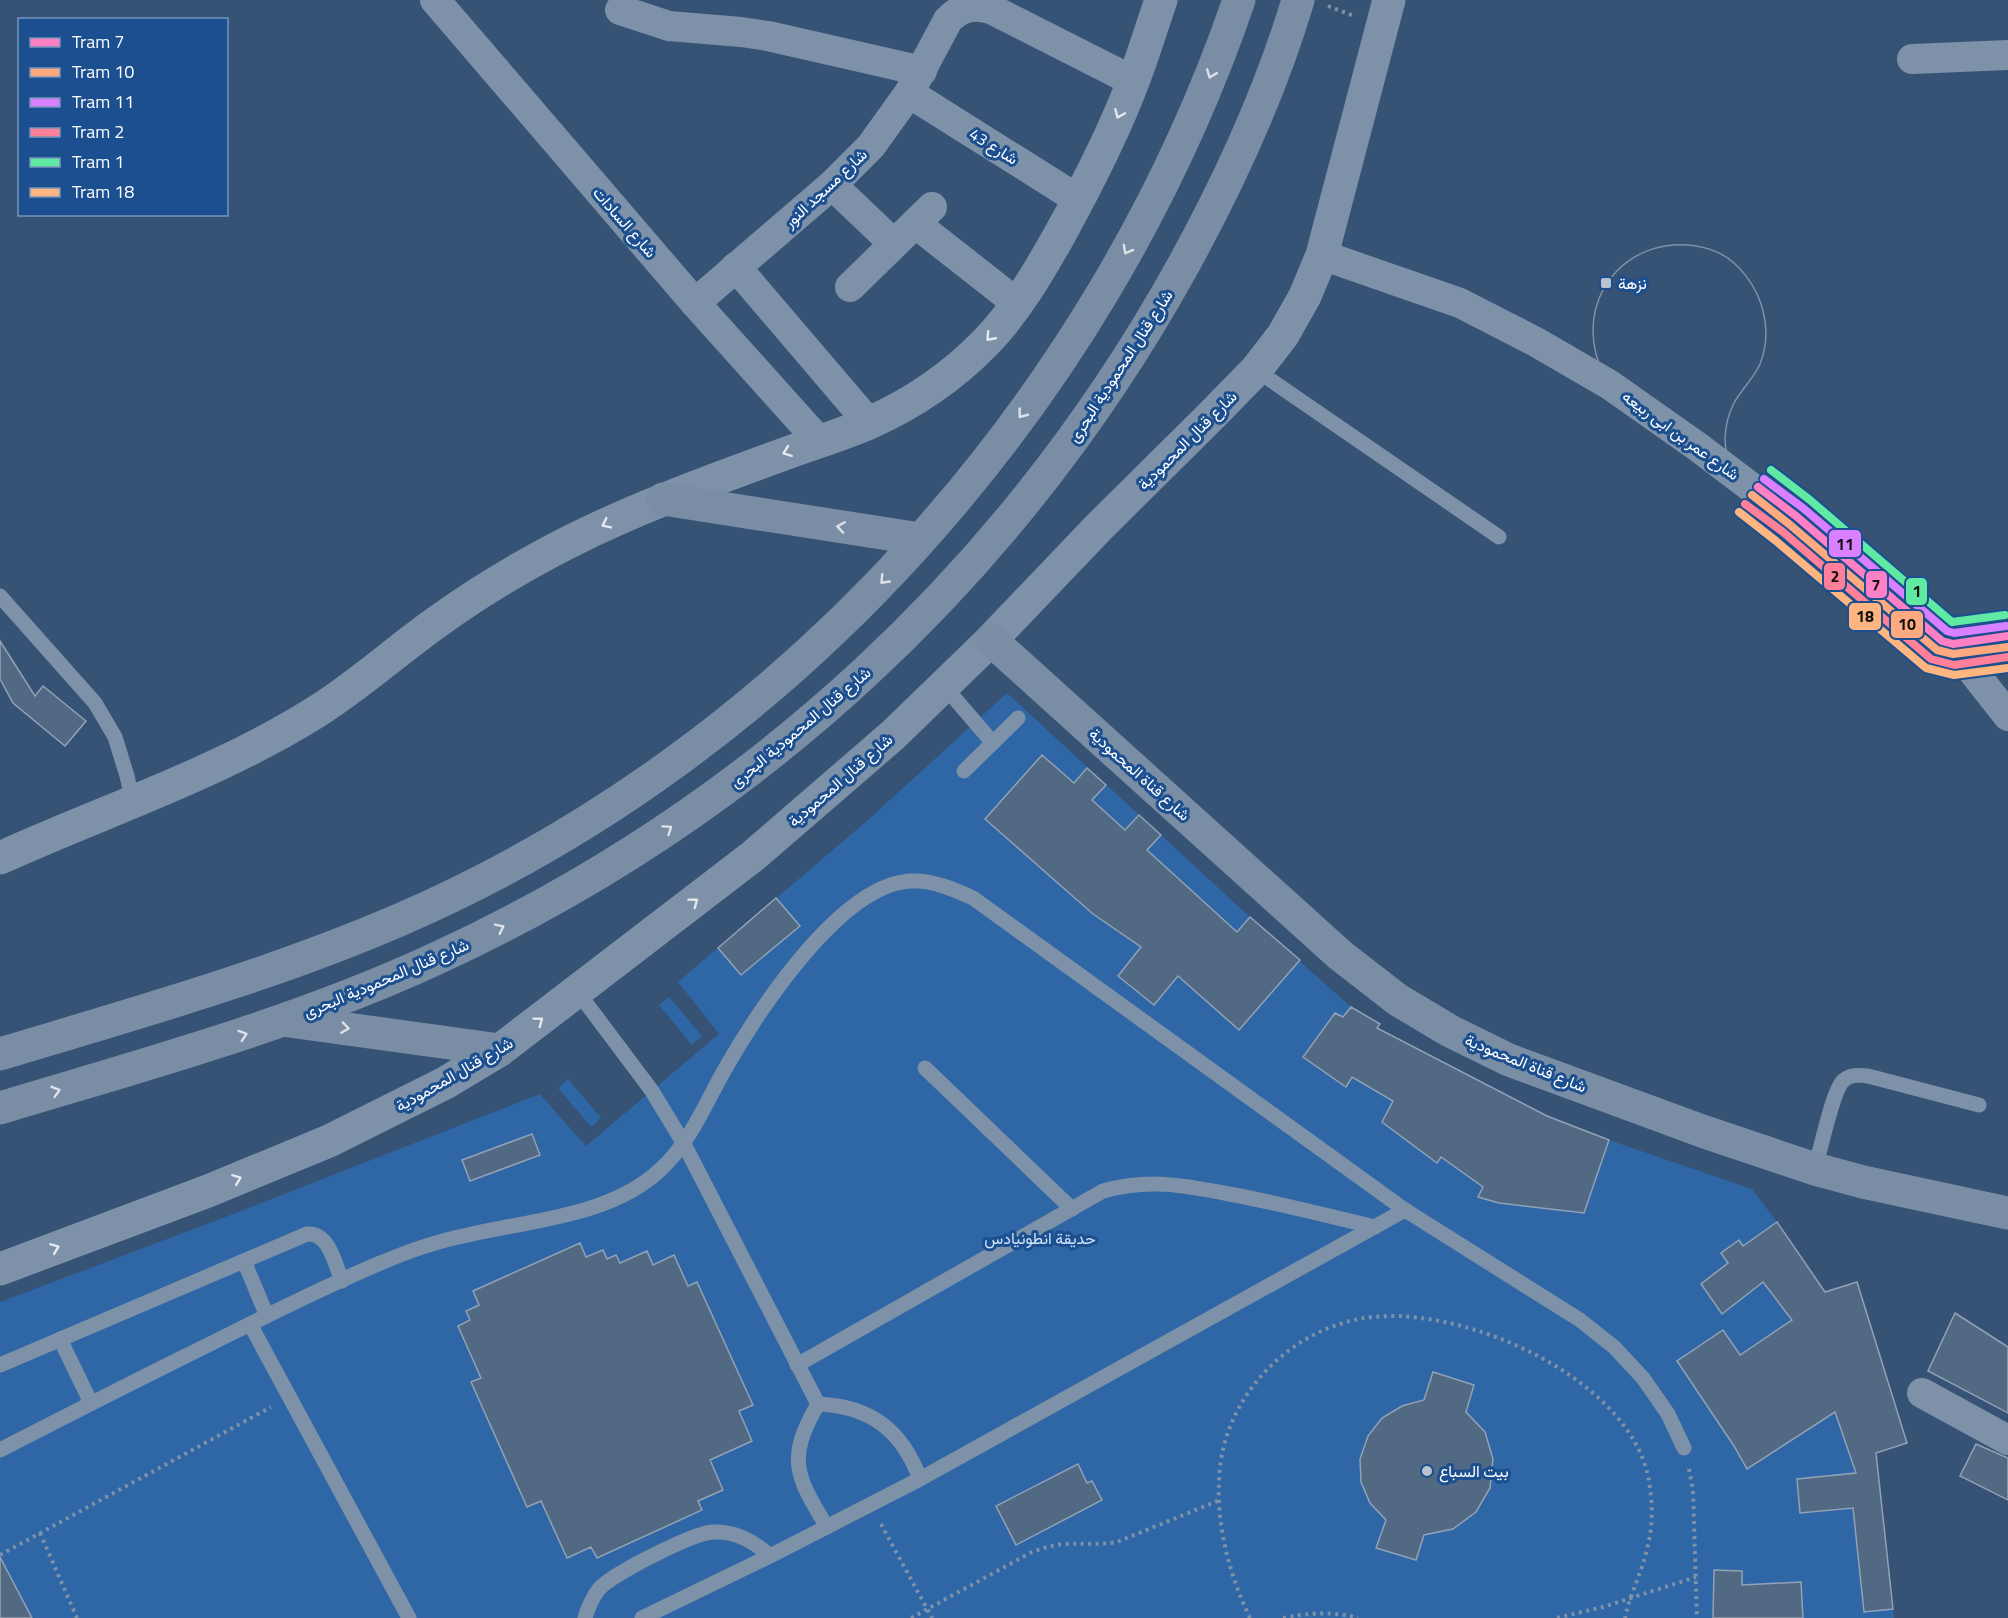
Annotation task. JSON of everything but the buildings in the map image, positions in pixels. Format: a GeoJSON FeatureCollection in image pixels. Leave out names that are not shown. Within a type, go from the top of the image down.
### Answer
{"type":"FeatureCollection","features":[{"type":"Feature","properties":{"kind":"main road","name":"شارع قنال المحمودية البحرى"},"geometry":{"type":"LineString","coordinates":[[0,1108],[215,1044],[287,1020],[362,992],[476,940],[574,888],[639,849],[703,806],[824,711],[935,606],[986,549],[1081,429],[1164,300],[1201,232],[1234,164],[1264,93],[1309,2]]}},
{"type":"Feature","properties":{"kind":"main road"},"geometry":{"type":"LineString","coordinates":[[0,1054],[203,992],[398,920],[469,887],[538,850],[614,804],[728,722],[838,626],[889,574],[987,461],[1031,403],[1110,280],[1146,215],[1178,150],[1233,6]]}},
{"type":"Feature","properties":{"kind":"main road"},"geometry":{"type":"LineString","coordinates":[[663,499],[920,539]]}},
{"type":"Feature","properties":{"kind":"main road","name":"شارع قناة المحمودية"},"geometry":{"type":"LineString","coordinates":[[991,640],[1340,955],[1398,1000],[1450,1031],[1509,1060],[1702,1131],[1815,1169],[2008,1213]]}},
{"type":"Feature","properties":{"kind":"main road"},"geometry":{"type":"LineString","coordinates":[[287,1020],[500,1050]]}},
{"type":"Feature","properties":{"kind":"street","name":"شارع السادات"},"geometry":{"type":"LineString","coordinates":[[435,0],[694,303],[819,441]]}},
{"type":"Feature","properties":{"kind":"street"},"geometry":{"type":"LineString","coordinates":[[0,858],[72,825],[204,772],[271,738],[318,711],[353,687],[480,592],[568,542],[663,499],[869,423],[912,401],[952,373],[987,341],[1018,304],[1079,200],[1108,141],[1133,81],[1161,0]]}},
{"type":"Feature","properties":{"kind":"street","name":"شارع قنال المحمودية"},"geometry":{"type":"LineString","coordinates":[[0,1269],[219,1187],[329,1141],[445,1083],[500,1050],[753,856],[893,735],[991,640],[1098,528],[1256,370],[1283,334],[1305,296],[1322,255],[1389,0]]}},
{"type":"Feature","properties":{"kind":"street","name":"شارع مسجد النور"},"geometry":{"type":"LineString","coordinates":[[694,303],[832,185],[871,146],[915,82],[948,20],[957,12],[968,7],[980,6],[991,9],[1133,81]]}},
{"type":"Feature","properties":{"kind":"street","name":"شارع 43"},"geometry":{"type":"LineString","coordinates":[[620,10],[669,26],[768,36],[915,82],[1079,200]]}},
{"type":"Feature","properties":{"kind":"street"},"geometry":{"type":"LineString","coordinates":[[1912,58],[2008,55]]}},
{"type":"Feature","properties":{"kind":"street"},"geometry":{"type":"LineString","coordinates":[[832,185],[894,244]]}},
{"type":"Feature","properties":{"kind":"street"},"geometry":{"type":"LineString","coordinates":[[850,286],[924,215],[1018,304]]}},
{"type":"Feature","properties":{"kind":"street","name":"شارع عمر بن ابى ربيعه"},"geometry":{"type":"LineString","coordinates":[[1322,255],[1460,303],[1536,342],[1610,385],[1698,447],[1793,519],[1941,646],[1956,650]]}},
{"type":"Feature","properties":{"kind":"street"},"geometry":{"type":"LineString","coordinates":[[736,267],[869,423]]}},
{"type":"Feature","properties":{"kind":"street"},"geometry":{"type":"LineString","coordinates":[[2008,641],[1956,650],[2008,716]]}},
{"type":"Feature","properties":{"kind":"street"},"geometry":{"type":"LineString","coordinates":[[1922,1393],[2008,1440]]}},
{"type":"Feature","properties":{"kind":"lane"},"geometry":{"type":"LineString","coordinates":[[1256,370],[1499,537]]}},
{"type":"Feature","properties":{"kind":"lane"},"geometry":{"type":"LineString","coordinates":[[0,596],[95,703],[115,737],[133,802]]}},
{"type":"Feature","properties":{"kind":"lane"},"geometry":{"type":"LineString","coordinates":[[944,686],[993,743]]}},
{"type":"Feature","properties":{"kind":"lane"},"geometry":{"type":"LineString","coordinates":[[964,771],[1018,718]]}},
{"type":"Feature","properties":{"kind":"lane"},"geometry":{"type":"LineString","coordinates":[[0,1450],[250,1324],[378,1264],[464,1235],[575,1213],[634,1188],[660,1170],[684,1144],[744,1037],[793,969],[828,929],[844,912],[864,898],[885,887],[909,881],[932,883],[954,889],[973,898],[1405,1210],[1580,1320],[1614,1347],[1643,1378],[1662,1405],[1684,1448]]}},
{"type":"Feature","properties":{"kind":"lane"},"geometry":{"type":"LineString","coordinates":[[577,992],[652,1091],[684,1144],[818,1404]]}},
{"type":"Feature","properties":{"kind":"lane"},"geometry":{"type":"LineString","coordinates":[[925,1068],[1072,1209]]}},
{"type":"Feature","properties":{"kind":"lane"},"geometry":{"type":"LineString","coordinates":[[1815,1169],[1836,1094],[1842,1081],[1855,1075],[1868,1076],[1979,1105]]}},
{"type":"Feature","properties":{"kind":"lane"},"geometry":{"type":"LineString","coordinates":[[797,1365],[1103,1191],[1123,1185],[1164,1183],[1279,1204],[1375,1227]]}},
{"type":"Feature","properties":{"kind":"lane"},"geometry":{"type":"LineString","coordinates":[[642,1618],[770,1557],[921,1479],[1405,1210]]}},
{"type":"Feature","properties":{"kind":"lane"},"geometry":{"type":"LineString","coordinates":[[0,1365],[307,1234],[323,1239],[342,1281]]}},
{"type":"Feature","properties":{"kind":"lane"},"geometry":{"type":"LineString","coordinates":[[244,1261],[267,1316]]}},
{"type":"Feature","properties":{"kind":"lane"},"geometry":{"type":"LineString","coordinates":[[250,1324],[409,1618]]}},
{"type":"Feature","properties":{"kind":"lane"},"geometry":{"type":"LineString","coordinates":[[60,1340],[91,1403]]}},
{"type":"Feature","properties":{"kind":"lane"},"geometry":{"type":"LineString","coordinates":[[818,1404],[851,1408],[882,1424],[906,1448],[921,1479]]}},
{"type":"Feature","properties":{"kind":"lane"},"geometry":{"type":"LineString","coordinates":[[818,1404],[802,1436],[797,1462],[803,1487],[827,1527]]}},
{"type":"Feature","properties":{"kind":"lane"},"geometry":{"type":"LineString","coordinates":[[585,1618],[593,1598],[609,1580],[696,1535],[712,1532],[744,1537],[758,1545],[770,1557]]}},
{"type":"Feature","properties":{"kind":"path"},"geometry":{"type":"LineString","coordinates":[[1309,2],[1358,17]]}},
{"type":"Feature","properties":{"kind":"path"},"geometry":{"type":"LineString","coordinates":[[1250,1618],[1229,1566],[1222,1534],[1220,1500],[1221,1460],[1238,1411],[1251,1389],[1268,1368],[1310,1336],[1335,1325],[1360,1319],[1406,1317],[1461,1326],[1532,1353],[1565,1371],[1595,1393],[1630,1433],[1646,1471],[1652,1503],[1647,1550],[1625,1618]]}},
{"type":"Feature","properties":{"kind":"path"},"geometry":{"type":"LineString","coordinates":[[0,1555],[290,1396]]}},
{"type":"Feature","properties":{"kind":"path"},"geometry":{"type":"LineString","coordinates":[[1684,1448],[1693,1491],[1697,1618]]}},
{"type":"Feature","properties":{"kind":"path"},"geometry":{"type":"LineString","coordinates":[[911,1618],[1032,1552],[1048,1546],[1065,1544],[1100,1545],[1118,1542],[1220,1500]]}},
{"type":"Feature","properties":{"kind":"path"},"geometry":{"type":"LineString","coordinates":[[871,1505],[932,1618]]}},
{"type":"Feature","properties":{"kind":"path"},"geometry":{"type":"LineString","coordinates":[[40,1533],[76,1618]]}},
{"type":"Feature","properties":{"kind":"path"},"geometry":{"type":"LineString","coordinates":[[1557,1618],[1630,1599],[1696,1577]]}},
{"type":"Feature","properties":{"kind":"path"},"geometry":{"type":"LineString","coordinates":[[1283,1618],[1303,1614],[1328,1614],[1358,1618]]}},
{"type":"Feature","properties":{"kind":"green space","name":"حديقة انطونيادس"},"geometry":{"type":"Polygon","coordinates":[[[1007,693],[1351,1007],[1380,1024],[1377,1028],[1549,1116],[1609,1140],[1752,1189],[1777,1222],[1823,1292],[1879,1485],[1894,1618],[0,1618],[0,1302],[540,1094],[586,1146],[719,1034],[678,982],[869,819],[1007,693]]]}},
{"type":"Feature","properties":{"kind":"green space"},"geometry":{"type":"Polygon","coordinates":[[[669,997],[702,1036],[692,1045],[659,1005],[669,997]]]}},
{"type":"Feature","properties":{"kind":"green space"},"geometry":{"type":"Polygon","coordinates":[[[568,1079],[601,1118],[591,1127],[558,1088],[568,1079]]]}},
{"type":"Feature","properties":{"kind":"tram line"},"geometry":{"type":"LineString","coordinates":[[1758,487],[1733,466],[1726,452],[1725,443],[1726,426],[1731,410],[1760,364],[1764,350],[1766,337],[1763,310],[1752,285],[1744,273],[1730,260],[1701,247],[1672,245],[1651,250],[1632,259],[1616,272],[1603,289],[1596,309],[1593,331],[1596,354],[1605,377],[1614,390],[1640,412],[1753,495],[1935,649],[1944,653],[1962,655],[2008,647]]}},
{"type":"Feature","properties":{"kind":"tram line","name":"1"},"geometry":{"type":"LineString","coordinates":[[1771,470],[1810,500],[1952,622],[2005,615]]}},
{"type":"Feature","properties":{"kind":"tram line","name":"11"},"geometry":{"type":"LineString","coordinates":[[1764,479],[1803,508],[1947,631],[1954,633],[2006,626]]}},
{"type":"Feature","properties":{"kind":"tram line","name":"7"},"geometry":{"type":"LineString","coordinates":[[1758,487],[1796,516],[1942,641],[1953,644],[2008,636]]}},
{"type":"Feature","properties":{"kind":"tram line","name":"10"},"geometry":{"type":"LineString","coordinates":[[1752,495],[1937,650],[1953,654],[2008,647]]}},
{"type":"Feature","properties":{"kind":"tram line","name":"2"},"geometry":{"type":"LineString","coordinates":[[1745,504],[1783,532],[1931,659],[1954,665],[2008,657]]}},
{"type":"Feature","properties":{"kind":"tram line","name":"18"},"geometry":{"type":"LineString","coordinates":[[1739,512],[1926,668],[1954,675],[2008,668]]}},
{"type":"Feature","properties":{"kind":"place","name":"نزهة"},"geometry":{"type":"Point","coordinates":[1606,283]}},
{"type":"Feature","properties":{"kind":"place","name":"بيت السباع"},"geometry":{"type":"Point","coordinates":[1427,1471]}}]}
